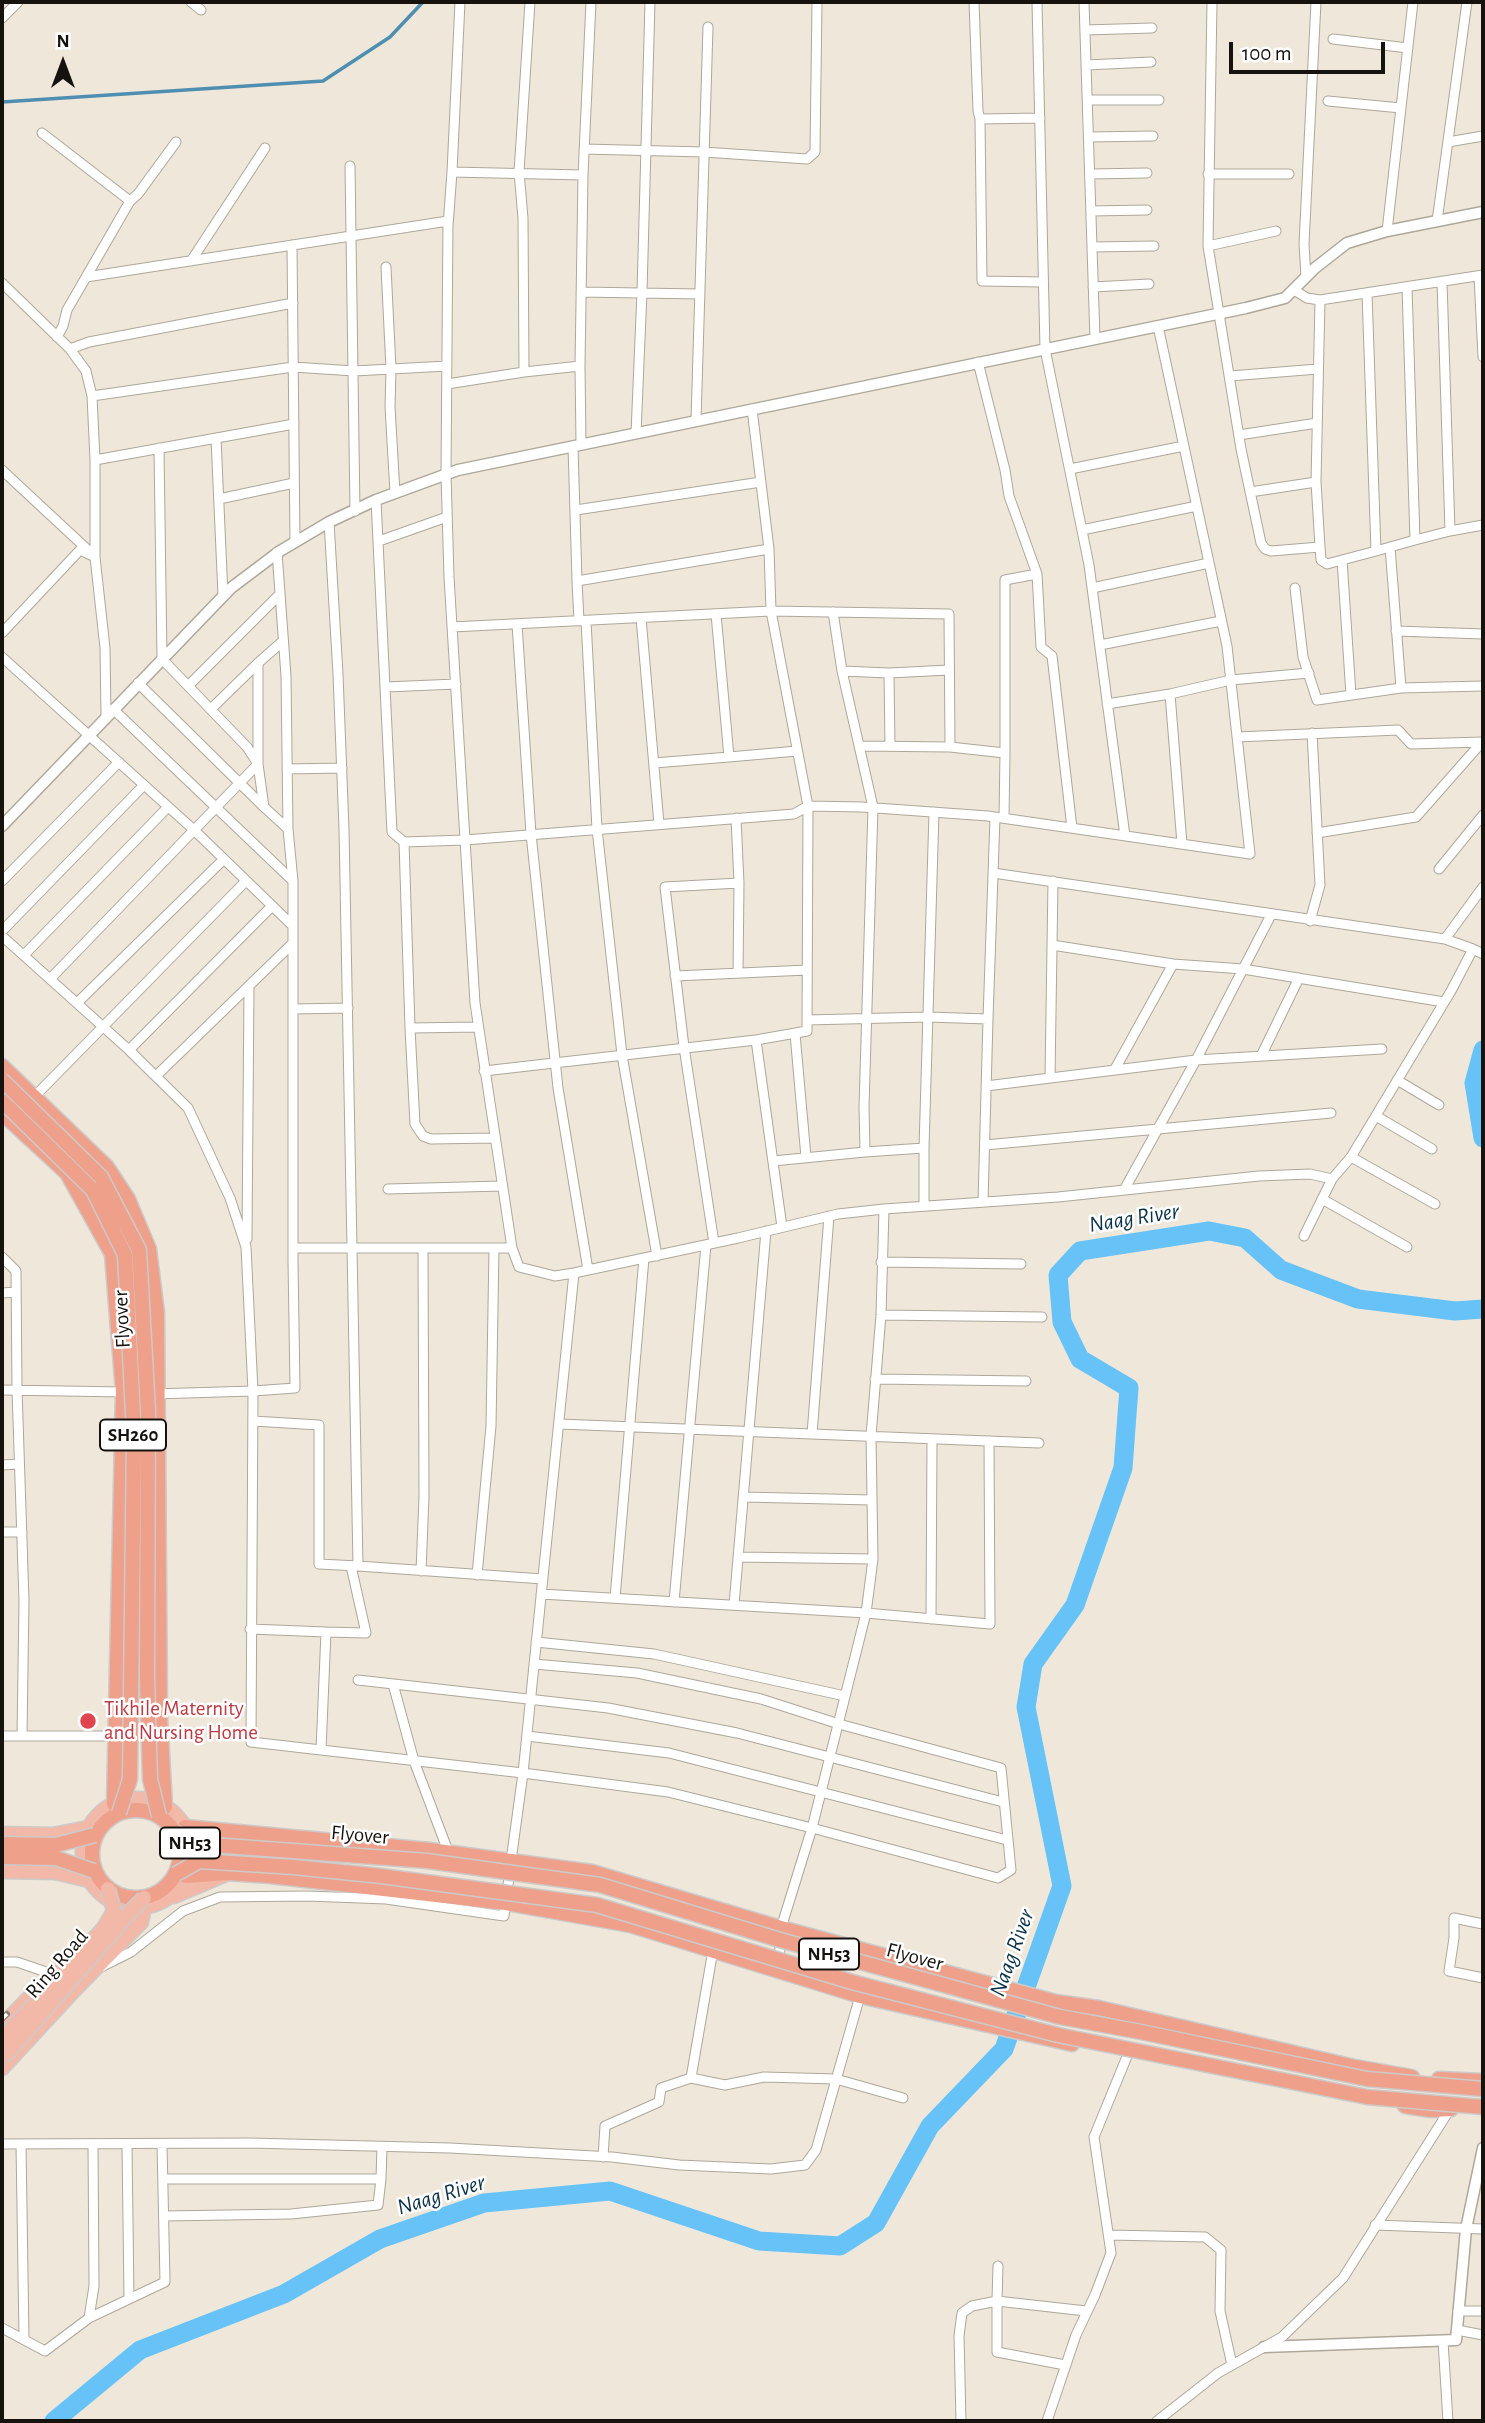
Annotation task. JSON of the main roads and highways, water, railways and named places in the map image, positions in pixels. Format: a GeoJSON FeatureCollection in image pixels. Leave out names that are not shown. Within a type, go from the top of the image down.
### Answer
{"type":"FeatureCollection","features":[{"type":"Feature","properties":{"kind":"highway"},"geometry":{"type":"LineString","coordinates":[[2,1066],[107,1167],[128,1199],[149,1249],[157,1313],[159,1395],[162,1811]]}},
{"type":"Feature","properties":{"kind":"highway","name":"Flyover"},"geometry":{"type":"LineString","coordinates":[[2,1080],[101,1177],[139,1250],[148,1411],[147,1678],[150,1779],[162,1811],[180,1830],[199,1844],[427,1861],[600,1885],[780,1940],[1060,2017],[1367,2079],[1482,2083]]}},
{"type":"Feature","properties":{"kind":"highway","name":"Flyover"},"geometry":{"type":"LineString","coordinates":[[2,1101],[93,1190],[125,1255],[134,1435],[130,1779],[117,1808],[101,1826],[92,1831],[56,1845],[2,1844]]}},
{"type":"Feature","properties":{"kind":"highway","name":"SH260"},"geometry":{"type":"LineString","coordinates":[[4,1120],[67,1172],[112,1254],[123,1392],[117,1808]]}},
{"type":"Feature","properties":{"kind":"highway","name":"NH53"},"geometry":{"type":"LineString","coordinates":[[117,1808],[162,1811]]}},
{"type":"Feature","properties":{"kind":"highway","name":"NH53"},"geometry":{"type":"LineString","coordinates":[[1482,2083],[1414,2078],[1355,2067],[1099,2008],[1056,2003],[781,1928],[592,1872],[430,1850],[180,1830],[181,1875],[227,1873],[506,1902],[630,1925],[860,1996],[1046,2040],[1190,2064],[1368,2101],[1431,2110],[1483,2110]]}},
{"type":"Feature","properties":{"kind":"highway"},"geometry":{"type":"LineString","coordinates":[[92,1831],[92,1875]]}},
{"type":"Feature","properties":{"kind":"highway"},"geometry":{"type":"LineString","coordinates":[[310,1881],[313,1841]]}},
{"type":"Feature","properties":{"kind":"highway"},"geometry":{"type":"LineString","coordinates":[[2,1857],[56,1858],[92,1875],[107,1894],[132,1899],[143,1909]]}},
{"type":"Feature","properties":{"kind":"highway","name":"Flyover"},"geometry":{"type":"LineString","coordinates":[[143,1909],[157,1894],[199,1861],[381,1876],[597,1905],[852,1982],[1058,2035],[1367,2097],[1483,2110]]}},
{"type":"Feature","properties":{"kind":"highway"},"geometry":{"type":"LineString","coordinates":[[1046,2040],[1056,2003]]}},
{"type":"Feature","properties":{"kind":"main road"},"geometry":{"type":"LineString","coordinates":[[2,1834],[53,1835],[92,1831]]}},
{"type":"Feature","properties":{"kind":"main road"},"geometry":{"type":"LineString","coordinates":[[2,1871],[92,1875]]}},
{"type":"Feature","properties":{"kind":"main road"},"geometry":{"type":"LineString","coordinates":[[2,2068],[93,1970],[143,1909],[227,1873]]}},
{"type":"Feature","properties":{"kind":"main road","name":"Ring Road"},"geometry":{"type":"LineString","coordinates":[[2,2026],[108,1913],[107,1894]]}},
{"type":"Feature","properties":{"kind":"main road","name":"Ring Road"},"geometry":{"type":"LineString","coordinates":[[2,2040],[104,1928],[114,1911],[107,1894]]}},
{"type":"Feature","properties":{"kind":"main road","name":"Ring Road"},"geometry":{"type":"LineString","coordinates":[[2,2057],[128,1914],[143,1909]]}},
{"type":"Feature","properties":{"kind":"waterway"},"geometry":{"type":"LineString","coordinates":[[2,102],[323,81],[390,37],[423,2]]}},
{"type":"Feature","properties":{"kind":"waterway","name":"Naag River"},"geometry":{"type":"LineString","coordinates":[[1483,1050],[1474,1083],[1483,1138]]}},
{"type":"Feature","properties":{"kind":"waterway","name":"Naag River"},"geometry":{"type":"LineString","coordinates":[[54,2421],[140,2350],[284,2294],[380,2239],[484,2203],[610,2191],[759,2241],[840,2246],[876,2223],[930,2126],[1004,2049],[1062,1886],[1026,1707],[1033,1664],[1075,1605],[1123,1468],[1129,1388],[1080,1359],[1062,1322],[1058,1275],[1080,1251],[1209,1231],[1245,1238],[1281,1270],[1358,1299],[1455,1311],[1483,1309]]}},
{"type":"Feature","properties":{"kind":"railway"},"geometry":{"type":"LineString","coordinates":[[2,2019],[7,2014]]}},
{"type":"Feature","properties":{"kind":"place","name":"Tikhile Maternity and Nursing Home"},"geometry":{"type":"Point","coordinates":[88,1721]}}]}
